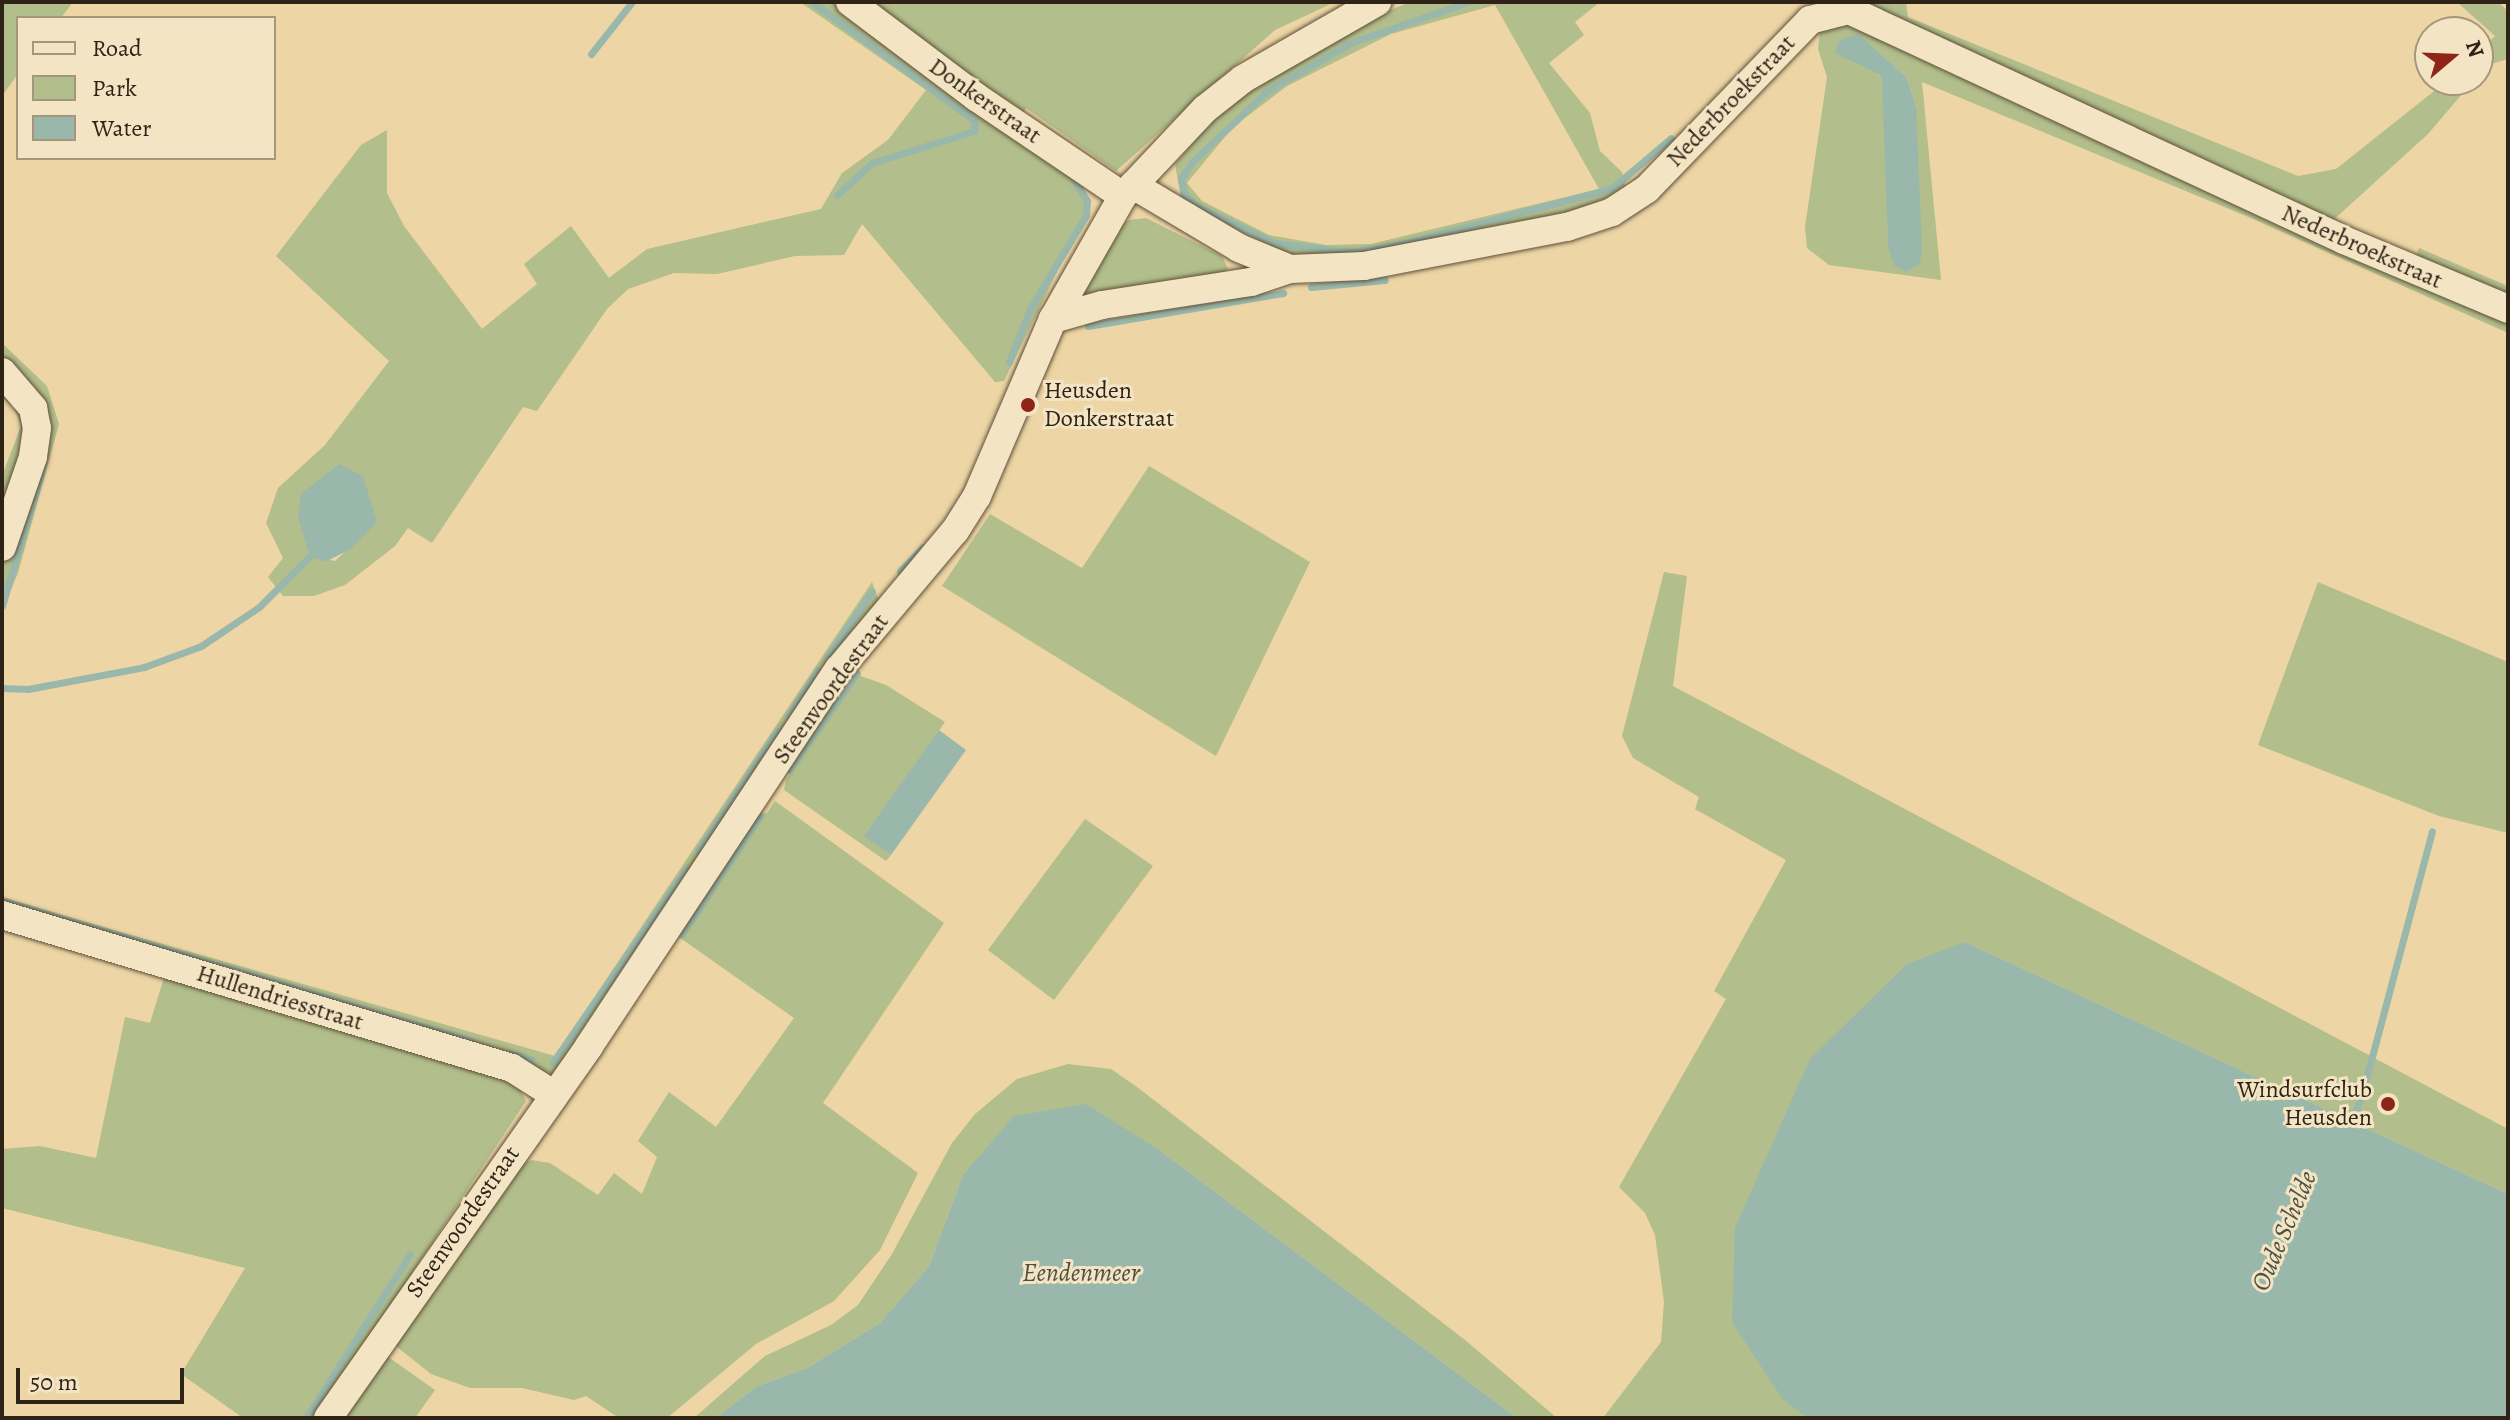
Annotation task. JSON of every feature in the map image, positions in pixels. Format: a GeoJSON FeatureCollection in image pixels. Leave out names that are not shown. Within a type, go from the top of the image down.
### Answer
{"type":"FeatureCollection","features":[{"type":"Feature","properties":{"kind":"street","name":"Donkerstraat"},"geometry":{"type":"LineString","coordinates":[[850,2],[976,97],[1128,191],[1239,248],[1290,269]]}},
{"type":"Feature","properties":{"kind":"street","name":"Steenvoordestraat"},"geometry":{"type":"LineString","coordinates":[[328,1418],[553,1094],[839,669],[955,531],[977,496],[1053,319],[1128,191],[1205,109],[1243,79],[1370,4]]}},
{"type":"Feature","properties":{"kind":"street","name":"Nederbroekstraat"},"geometry":{"type":"LineString","coordinates":[[1053,319],[1102,305],[1251,282],[1290,269],[1364,266],[1567,227],[1612,212],[1647,189],[1802,26],[1819,15],[1849,10],[2330,234],[2508,309]]}},
{"type":"Feature","properties":{"kind":"street"},"geometry":{"type":"LineString","coordinates":[[2,372],[33,408],[37,428],[33,457],[2,547]]}},
{"type":"Feature","properties":{"kind":"street","name":"Hullendriesstraat"},"geometry":{"type":"LineString","coordinates":[[2,915],[512,1068],[553,1094]]}},
{"type":"Feature","properties":{"kind":"green space"},"geometry":{"type":"Polygon","coordinates":[[[2,2],[73,2],[62,16],[16,16],[16,77],[2,96],[2,2]]]}},
{"type":"Feature","properties":{"kind":"green space"},"geometry":{"type":"Polygon","coordinates":[[[800,2],[1335,2],[1275,30],[1116,171],[1026,108],[1012,133],[1083,185],[1089,206],[1004,381],[995,382],[862,224],[844,255],[795,256],[717,274],[674,273],[628,289],[607,309],[537,411],[523,407],[432,543],[408,528],[395,546],[345,585],[314,596],[283,596],[268,577],[283,558],[266,523],[278,488],[325,445],[389,361],[276,256],[361,145],[387,130],[387,193],[404,226],[482,329],[537,284],[524,264],[571,226],[609,278],[647,249],[821,209],[842,173],[888,140],[926,90],[800,2]],[[377,522],[310,556],[335,561],[377,522]]]}},
{"type":"Feature","properties":{"kind":"green space"},"geometry":{"type":"Polygon","coordinates":[[[1410,2],[1600,2],[1575,22],[1584,35],[1549,63],[1590,113],[1600,151],[1622,172],[1626,189],[1585,208],[1386,251],[1291,256],[1189,207],[1181,198],[1175,164],[1212,120],[1253,87],[1373,17],[1410,2]],[[1495,5],[1391,34],[1287,86],[1233,127],[1187,183],[1202,201],[1269,235],[1326,245],[1371,244],[1599,189],[1495,5]]]}},
{"type":"Feature","properties":{"kind":"green space"},"geometry":{"type":"Polygon","coordinates":[[[1849,2],[1906,2],[1908,17],[2298,176],[2336,169],[2428,96],[2460,96],[2428,134],[2330,223],[1849,2]]]}},
{"type":"Feature","properties":{"kind":"green space"},"geometry":{"type":"Polygon","coordinates":[[[2457,2],[2498,2],[2508,11],[2508,59],[2494,63],[2494,16],[2473,16],[2457,2]]]}},
{"type":"Feature","properties":{"kind":"green space"},"geometry":{"type":"Polygon","coordinates":[[[1847,21],[2409,274],[2419,248],[2508,286],[2508,333],[2251,218],[1922,82],[1941,280],[1829,265],[1807,248],[1805,227],[1827,77],[1818,49],[1820,31],[1847,21]],[[1859,34],[1882,81],[1885,100],[1888,246],[1916,107],[1907,78],[1859,34]]]}},
{"type":"Feature","properties":{"kind":"green space"},"geometry":{"type":"Polygon","coordinates":[[[1146,218],[1222,256],[1228,269],[1222,276],[1076,296],[1114,230],[1129,220],[1146,218]]]}},
{"type":"Feature","properties":{"kind":"green space"},"geometry":{"type":"Polygon","coordinates":[[[2,343],[47,386],[59,424],[18,573],[2,610],[2,562],[43,437],[2,363],[2,343]]]}},
{"type":"Feature","properties":{"kind":"green space"},"geometry":{"type":"Polygon","coordinates":[[[2,383],[28,423],[2,516],[2,476],[21,426],[14,407],[2,397],[2,383]]]}},
{"type":"Feature","properties":{"kind":"green space"},"geometry":{"type":"Polygon","coordinates":[[[1149,466],[1310,562],[1216,756],[942,586],[990,514],[1082,568],[1149,466]]]}},
{"type":"Feature","properties":{"kind":"green space"},"geometry":{"type":"Polygon","coordinates":[[[1664,572],[1687,576],[1673,686],[2508,1129],[2508,1194],[1965,942],[1784,1401],[1807,1418],[1603,1418],[1661,1342],[1664,1302],[1655,1235],[1645,1213],[1619,1187],[1726,999],[1714,991],[1786,860],[1695,809],[1699,797],[1633,758],[1622,736],[1664,572]]]}},
{"type":"Feature","properties":{"kind":"green space"},"geometry":{"type":"Polygon","coordinates":[[[872,582],[880,603],[553,1074],[2,909],[2,898],[555,1056],[872,582]]]}},
{"type":"Feature","properties":{"kind":"green space"},"geometry":{"type":"Polygon","coordinates":[[[2318,582],[2508,662],[2508,833],[2439,816],[2258,745],[2318,582]]]}},
{"type":"Feature","properties":{"kind":"green space"},"geometry":{"type":"Polygon","coordinates":[[[858,675],[886,685],[945,722],[865,836],[891,855],[886,861],[784,790],[786,780],[858,675]]]}},
{"type":"Feature","properties":{"kind":"green space"},"geometry":{"type":"Polygon","coordinates":[[[775,801],[944,923],[823,1103],[918,1173],[880,1250],[834,1301],[756,1344],[667,1418],[619,1418],[586,1396],[574,1400],[522,1388],[470,1388],[431,1374],[392,1343],[516,1166],[532,1160],[550,1163],[598,1195],[614,1173],[642,1194],[657,1157],[638,1141],[669,1092],[716,1127],[794,1018],[676,935],[754,814],[767,813],[775,801]]]}},
{"type":"Feature","properties":{"kind":"green space"},"geometry":{"type":"Polygon","coordinates":[[[1085,819],[1153,866],[1054,1000],[988,950],[1085,819]]]}},
{"type":"Feature","properties":{"kind":"green space"},"geometry":{"type":"Polygon","coordinates":[[[165,974],[517,1084],[526,1101],[316,1418],[243,1418],[181,1374],[245,1268],[2,1208],[2,1149],[40,1146],[96,1158],[125,1017],[150,1023],[165,974]]]}},
{"type":"Feature","properties":{"kind":"green space"},"geometry":{"type":"Polygon","coordinates":[[[1068,1064],[1111,1069],[1137,1087],[1465,1340],[1557,1418],[1517,1418],[1162,1152],[963,1175],[929,1266],[880,1323],[807,1368],[757,1386],[716,1418],[694,1418],[765,1356],[831,1325],[858,1305],[892,1254],[952,1143],[975,1114],[1017,1079],[1068,1064]]]}},
{"type":"Feature","properties":{"kind":"green space"},"geometry":{"type":"Polygon","coordinates":[[[384,1354],[435,1390],[415,1418],[341,1418],[384,1354]]]}},
{"type":"Feature","properties":{"kind":"water"},"geometry":{"type":"Polygon","coordinates":[[[1859,34],[1907,78],[1916,107],[1922,247],[1920,263],[1906,272],[1894,265],[1888,246],[1882,81],[1879,74],[1835,53],[1840,40],[1859,34]]]}},
{"type":"Feature","properties":{"kind":"water"},"geometry":{"type":"Polygon","coordinates":[[[339,464],[363,476],[377,522],[351,549],[325,562],[310,556],[298,517],[301,494],[339,464]]]}},
{"type":"Feature","properties":{"kind":"water"},"geometry":{"type":"Polygon","coordinates":[[[939,730],[966,750],[891,855],[864,836],[939,730]]]}},
{"type":"Feature","properties":{"kind":"water"},"geometry":{"type":"Polygon","coordinates":[[[1965,942],[2508,1194],[2508,1418],[1807,1418],[1784,1401],[1732,1322],[1735,1228],[1810,1059],[1907,964],[1965,942]]]}},
{"type":"Feature","properties":{"kind":"water","name":"Eendenmeer"},"geometry":{"type":"Polygon","coordinates":[[[1086,1104],[1162,1152],[1517,1418],[716,1418],[757,1386],[807,1368],[880,1323],[929,1266],[963,1175],[1014,1116],[1086,1104]]]}},
{"type":"Feature","properties":{"kind":"waterway"},"geometry":{"type":"LineString","coordinates":[[591,54],[632,2]]}},
{"type":"Feature","properties":{"kind":"waterway"},"geometry":{"type":"LineString","coordinates":[[812,2],[974,120],[974,131],[872,163],[837,195]]}},
{"type":"Feature","properties":{"kind":"waterway"},"geometry":{"type":"LineString","coordinates":[[1468,2],[1353,42],[1267,91],[1191,163],[1181,179],[1184,193],[1195,205],[1275,243],[1350,252],[1397,245],[1612,188],[1671,138]]}},
{"type":"Feature","properties":{"kind":"waterway"},"geometry":{"type":"LineString","coordinates":[[1009,362],[1030,309],[1086,215],[1087,201],[1074,181]]}},
{"type":"Feature","properties":{"kind":"waterway"},"geometry":{"type":"LineString","coordinates":[[1311,287],[1385,280]]}},
{"type":"Feature","properties":{"kind":"waterway"},"geometry":{"type":"LineString","coordinates":[[1088,326],[1283,293]]}},
{"type":"Feature","properties":{"kind":"waterway"},"geometry":{"type":"LineString","coordinates":[[2,606],[41,474]]}},
{"type":"Feature","properties":{"kind":"waterway"},"geometry":{"type":"LineString","coordinates":[[900,571],[923,547]]}},
{"type":"Feature","properties":{"kind":"waterway"},"geometry":{"type":"LineString","coordinates":[[2,688],[28,689],[144,667],[201,646],[259,607],[310,556]]}},
{"type":"Feature","properties":{"kind":"waterway"},"geometry":{"type":"LineString","coordinates":[[828,656],[872,591]]}},
{"type":"Feature","properties":{"kind":"waterway"},"geometry":{"type":"LineString","coordinates":[[788,716],[818,670]]}},
{"type":"Feature","properties":{"kind":"waterway"},"geometry":{"type":"LineString","coordinates":[[789,770],[857,673]]}},
{"type":"Feature","properties":{"kind":"waterway"},"geometry":{"type":"LineString","coordinates":[[698,851],[777,731]]}},
{"type":"Feature","properties":{"kind":"waterway"},"geometry":{"type":"LineString","coordinates":[[682,934],[760,816]]}},
{"type":"Feature","properties":{"kind":"waterway","name":"Oude Schelde"},"geometry":{"type":"LineString","coordinates":[[2348,1129],[2361,1098],[2432,831]]}},
{"type":"Feature","properties":{"kind":"waterway"},"geometry":{"type":"LineString","coordinates":[[553,1062],[687,868]]}},
{"type":"Feature","properties":{"kind":"waterway"},"geometry":{"type":"LineString","coordinates":[[2,900],[472,1041]]}},
{"type":"Feature","properties":{"kind":"waterway"},"geometry":{"type":"LineString","coordinates":[[510,1053],[531,1059]]}},
{"type":"Feature","properties":{"kind":"waterway"},"geometry":{"type":"LineString","coordinates":[[306,1418],[410,1254]]}},
{"type":"Feature","properties":{"kind":"place","name":"Heusden Donkerstraat"},"geometry":{"type":"Point","coordinates":[1028,405]}},
{"type":"Feature","properties":{"kind":"place","name":"Windsurfclub Heusden"},"geometry":{"type":"Point","coordinates":[2388,1104]}}]}
